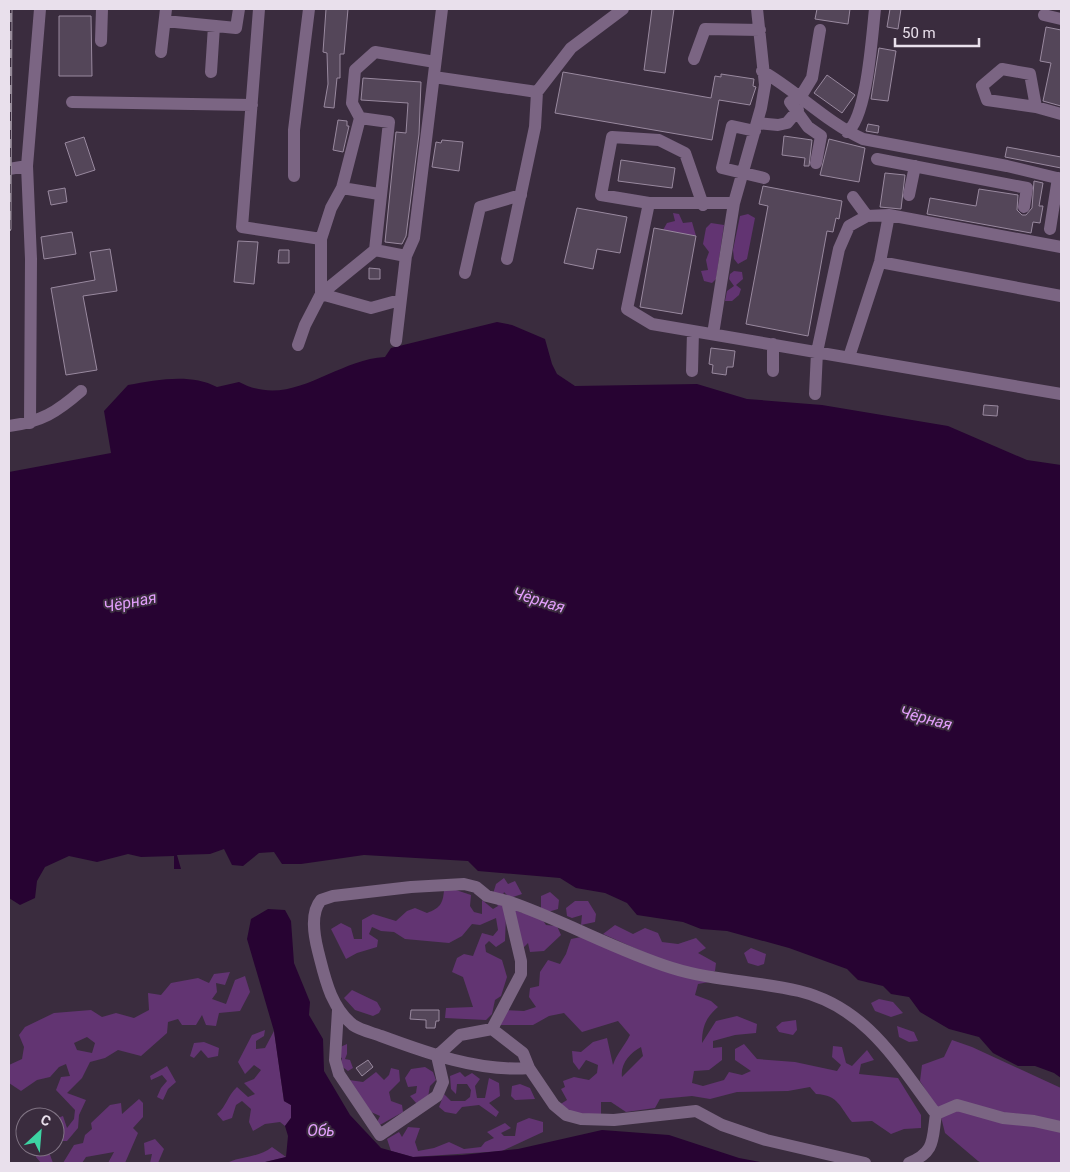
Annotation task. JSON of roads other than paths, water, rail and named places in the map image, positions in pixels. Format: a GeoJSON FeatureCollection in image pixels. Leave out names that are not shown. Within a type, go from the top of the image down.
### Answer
{"type":"FeatureCollection","features":[{"type":"Feature","properties":{"kind":"lane"},"geometry":{"type":"LineString","coordinates":[[30,423],[31,259],[27,166],[40,9]]}},
{"type":"Feature","properties":{"kind":"lane"},"geometry":{"type":"LineString","coordinates":[[101,41],[102,9]]}},
{"type":"Feature","properties":{"kind":"lane"},"geometry":{"type":"LineString","coordinates":[[161,52],[166,15],[214,26],[236,28],[239,9]]}},
{"type":"Feature","properties":{"kind":"lane"},"geometry":{"type":"LineString","coordinates":[[259,9],[242,227],[321,239]]}},
{"type":"Feature","properties":{"kind":"lane"},"geometry":{"type":"LineString","coordinates":[[294,176],[294,130],[309,9]]}},
{"type":"Feature","properties":{"kind":"lane"},"geometry":{"type":"LineString","coordinates":[[396,341],[406,256],[414,238],[442,9]]}},
{"type":"Feature","properties":{"kind":"lane"},"geometry":{"type":"LineString","coordinates":[[507,259],[535,127],[537,92],[571,48],[623,9]]}},
{"type":"Feature","properties":{"kind":"lane"},"geometry":{"type":"LineString","coordinates":[[713,334],[734,203],[756,127],[765,85],[762,71],[757,9]]}},
{"type":"Feature","properties":{"kind":"lane"},"geometry":{"type":"LineString","coordinates":[[847,132],[852,128],[864,96],[875,9]]}},
{"type":"Feature","properties":{"kind":"lane"},"geometry":{"type":"LineString","coordinates":[[1044,15],[1061,19]]}},
{"type":"Feature","properties":{"kind":"lane"},"geometry":{"type":"LineString","coordinates":[[211,72],[214,26]]}},
{"type":"Feature","properties":{"kind":"lane"},"geometry":{"type":"LineString","coordinates":[[694,59],[705,29],[760,30]]}},
{"type":"Feature","properties":{"kind":"lane"},"geometry":{"type":"LineString","coordinates":[[764,178],[722,168],[732,126],[756,127],[788,123],[796,103],[812,78],[820,30]]}},
{"type":"Feature","properties":{"kind":"lane"},"geometry":{"type":"LineString","coordinates":[[321,294],[321,239],[331,208],[342,188],[360,118],[352,104],[355,70],[375,52],[436,62]]}},
{"type":"Feature","properties":{"kind":"lane"},"geometry":{"type":"LineString","coordinates":[[762,71],[796,103],[863,140],[913,143],[1060,178],[1050,228]]}},
{"type":"Feature","properties":{"kind":"lane"},"geometry":{"type":"LineString","coordinates":[[434,77],[537,92]]}},
{"type":"Feature","properties":{"kind":"lane"},"geometry":{"type":"LineString","coordinates":[[72,102],[252,105]]}},
{"type":"Feature","properties":{"kind":"lane"},"geometry":{"type":"LineString","coordinates":[[796,103],[808,127],[821,136],[816,163]]}},
{"type":"Feature","properties":{"kind":"lane"},"geometry":{"type":"LineString","coordinates":[[1036,107],[1061,114]]}},
{"type":"Feature","properties":{"kind":"lane"},"geometry":{"type":"LineString","coordinates":[[298,345],[305,324],[321,294],[375,250],[379,194],[389,122],[360,118]]}},
{"type":"Feature","properties":{"kind":"lane"},"geometry":{"type":"LineString","coordinates":[[703,205],[685,153],[659,140],[612,137],[601,194],[648,204],[703,205],[734,203]]}},
{"type":"Feature","properties":{"kind":"lane"},"geometry":{"type":"LineString","coordinates":[[877,159],[1027,188],[1024,207]]}},
{"type":"Feature","properties":{"kind":"lane"},"geometry":{"type":"LineString","coordinates":[[9,169],[27,166]]}},
{"type":"Feature","properties":{"kind":"lane"},"geometry":{"type":"LineString","coordinates":[[909,194],[916,166]]}},
{"type":"Feature","properties":{"kind":"lane"},"geometry":{"type":"LineString","coordinates":[[1005,184],[1007,166]]}},
{"type":"Feature","properties":{"kind":"lane"},"geometry":{"type":"LineString","coordinates":[[342,188],[379,194]]}},
{"type":"Feature","properties":{"kind":"lane"},"geometry":{"type":"LineString","coordinates":[[465,273],[480,207],[521,195]]}},
{"type":"Feature","properties":{"kind":"lane"},"geometry":{"type":"LineString","coordinates":[[853,197],[867,216]]}},
{"type":"Feature","properties":{"kind":"lane"},"geometry":{"type":"LineString","coordinates":[[648,204],[626,309],[652,324],[1061,394]]}},
{"type":"Feature","properties":{"kind":"lane"},"geometry":{"type":"LineString","coordinates":[[849,357],[880,262],[889,215]]}},
{"type":"Feature","properties":{"kind":"lane"},"geometry":{"type":"LineString","coordinates":[[815,394],[817,352],[839,249],[849,226],[867,216],[889,215],[1061,247]]}},
{"type":"Feature","properties":{"kind":"lane"},"geometry":{"type":"LineString","coordinates":[[375,250],[406,256]]}},
{"type":"Feature","properties":{"kind":"lane"},"geometry":{"type":"LineString","coordinates":[[880,262],[1061,296]]}},
{"type":"Feature","properties":{"kind":"lane"},"geometry":{"type":"LineString","coordinates":[[321,294],[371,308],[400,300]]}},
{"type":"Feature","properties":{"kind":"lane"},"geometry":{"type":"LineString","coordinates":[[692,371],[693,331]]}},
{"type":"Feature","properties":{"kind":"lane"},"geometry":{"type":"LineString","coordinates":[[772,371],[773,344]]}},
{"type":"Feature","properties":{"kind":"lane"},"geometry":{"type":"LineString","coordinates":[[9,426],[30,423],[56,412],[81,391]]}},
{"type":"Feature","properties":{"kind":"lane"},"geometry":{"type":"LineString","coordinates":[[529,1068],[513,1069],[437,1056],[354,1026],[338,1010],[327,987],[317,946],[314,919],[315,909],[325,897],[411,887],[464,884],[476,887],[487,896],[507,900],[673,969],[798,991],[832,1003],[849,1012],[874,1034],[936,1114],[932,1144],[928,1151],[909,1163]]}},
{"type":"Feature","properties":{"kind":"lane"},"geometry":{"type":"LineString","coordinates":[[492,1029],[521,974],[521,961],[507,900]]}},
{"type":"Feature","properties":{"kind":"lane"},"geometry":{"type":"LineString","coordinates":[[338,1010],[335,1060],[339,1074],[380,1135],[437,1096],[443,1082],[437,1056]]}},
{"type":"Feature","properties":{"kind":"lane"},"geometry":{"type":"LineString","coordinates":[[437,1056],[460,1034],[492,1029],[523,1053],[529,1068],[554,1104],[566,1115],[581,1119],[614,1120],[696,1111],[722,1125],[766,1140],[865,1163]]}},
{"type":"Feature","properties":{"kind":"lane"},"geometry":{"type":"LineString","coordinates":[[936,1114],[957,1106],[1003,1118],[1034,1121],[1061,1127]]}},
{"type":"Feature","properties":{"kind":"water","name":"Чёрная"},"geometry":{"type":"Polygon","coordinates":[[[497,322],[512,325],[545,339],[557,374],[575,386],[697,384],[747,399],[822,405],[948,426],[1027,460],[1061,465],[1061,1078],[1054,1073],[1035,1066],[1018,1066],[993,1053],[979,1037],[949,1029],[920,1012],[909,997],[891,994],[883,986],[858,980],[847,969],[789,948],[727,931],[701,929],[683,922],[637,915],[627,903],[605,893],[576,888],[560,878],[478,871],[468,861],[364,855],[301,864],[282,864],[274,852],[259,853],[243,866],[232,865],[224,849],[210,854],[177,855],[181,869],[174,869],[174,856],[141,857],[128,854],[97,862],[69,856],[45,867],[37,881],[35,898],[20,905],[9,898],[9,472],[111,453],[104,411],[128,385],[185,379],[196,380],[217,387],[239,382],[258,389],[277,390],[295,387],[366,360],[385,357],[391,348],[497,322]]]}},
{"type":"Feature","properties":{"kind":"water","name":"Обь"},"geometry":{"type":"Polygon","coordinates":[[[268,909],[285,910],[291,921],[294,963],[310,1002],[309,1015],[323,1039],[324,1071],[350,1115],[381,1148],[413,1157],[462,1155],[518,1149],[602,1130],[669,1135],[739,1158],[766,1163],[261,1163],[286,1157],[288,1136],[285,1126],[291,1118],[291,1105],[284,1101],[274,1031],[247,939],[251,919],[268,909]]]}},
{"type":"Feature","properties":{"kind":"railway"},"geometry":{"type":"LineString","coordinates":[[9,229],[10,9]]}}]}
